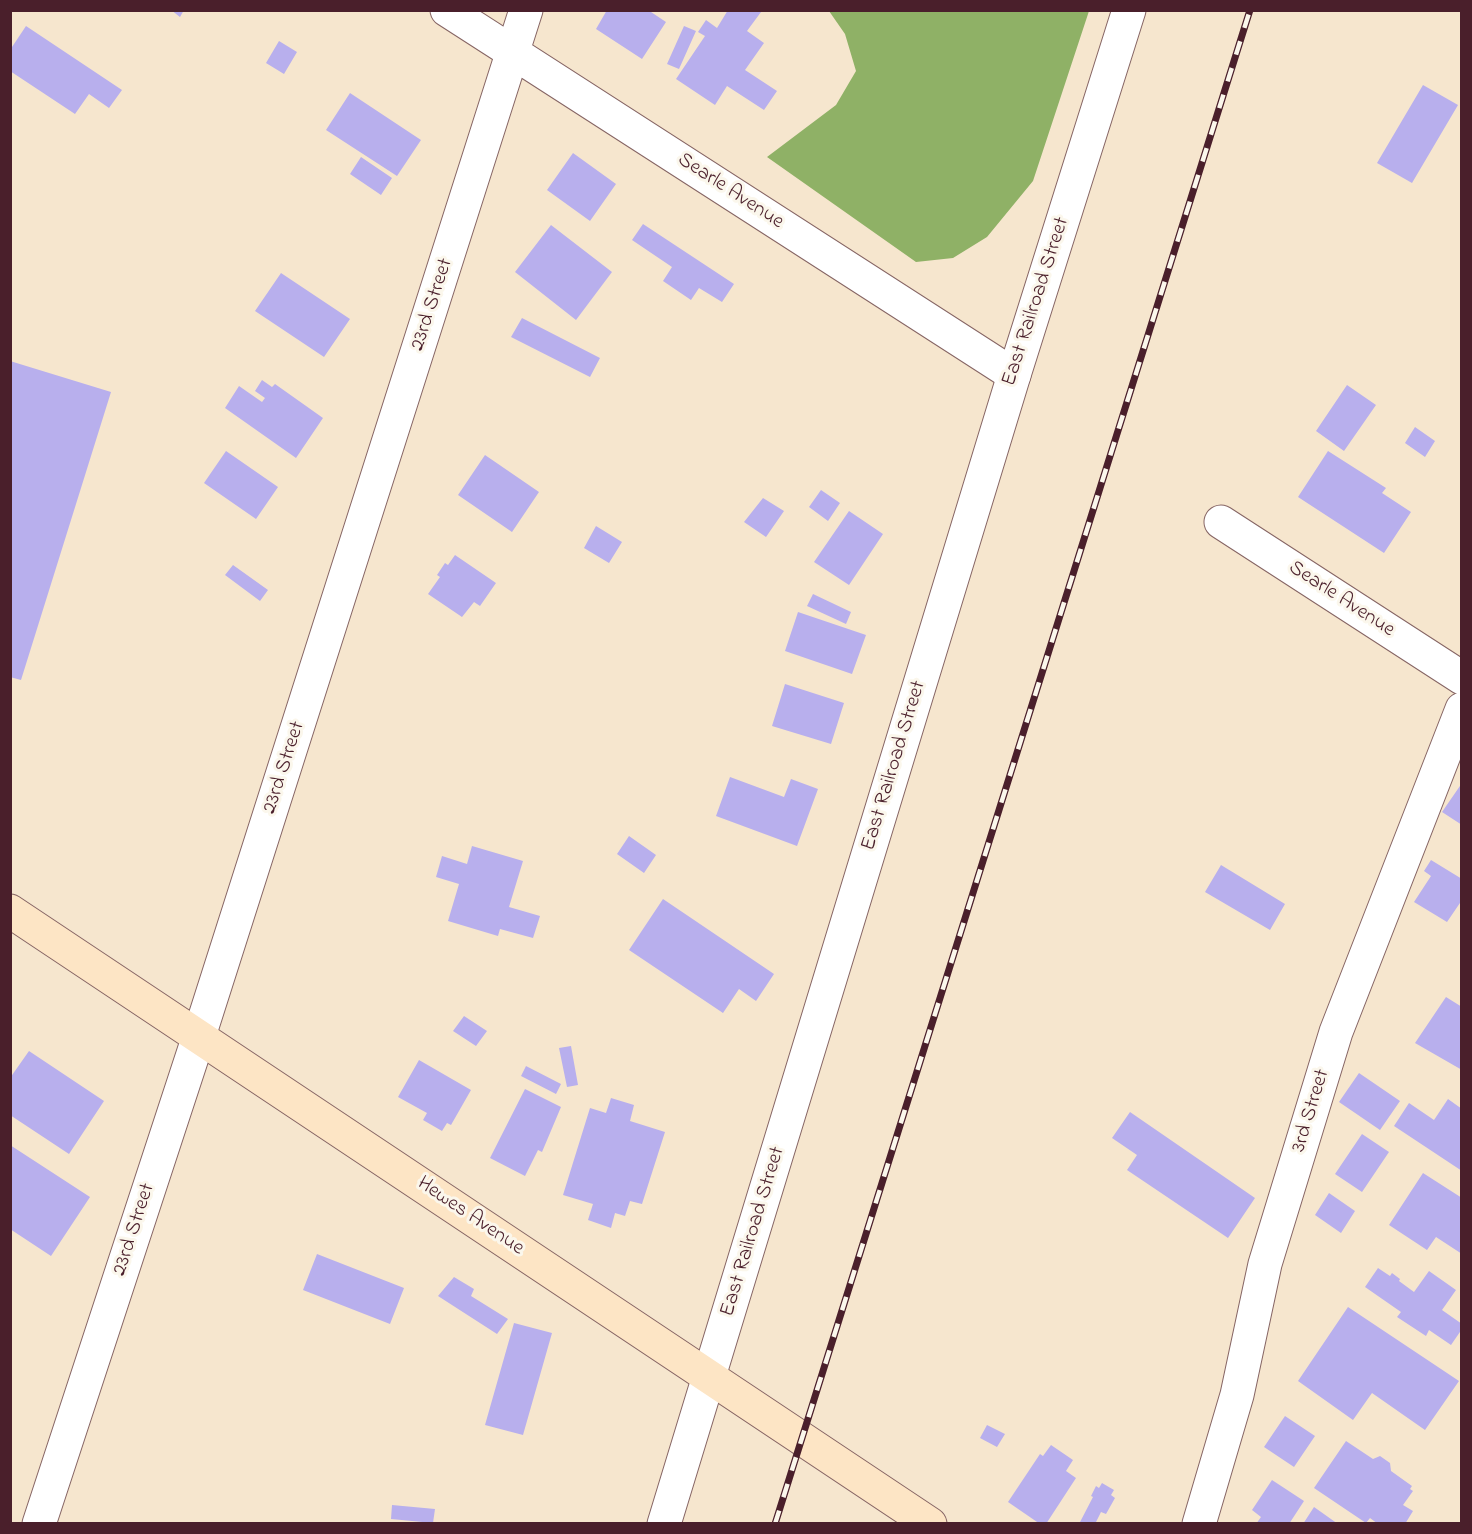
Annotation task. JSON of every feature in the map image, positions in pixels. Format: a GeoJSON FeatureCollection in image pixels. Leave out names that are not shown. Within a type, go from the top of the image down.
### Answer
{"type":"FeatureCollection","features":[{"type":"Feature","properties":{"kind":"main road","name":"Hewes Avenue"},"geometry":{"type":"LineString","coordinates":[[10,910],[923,1522]]}},
{"type":"Feature","properties":{"kind":"street","name":"Searle Avenue"},"geometry":{"type":"LineString","coordinates":[[447,10],[1014,375]]}},
{"type":"Feature","properties":{"kind":"street","name":"23rd Street"},"geometry":{"type":"LineString","coordinates":[[39,1524],[199,1036],[514,54],[526,10]]}},
{"type":"Feature","properties":{"kind":"street","name":"East Railroad Street"},"geometry":{"type":"LineString","coordinates":[[664,1524],[1014,375],[1130,10]]}},
{"type":"Feature","properties":{"kind":"street","name":"Searle Avenue"},"geometry":{"type":"LineString","coordinates":[[1221,522],[1461,678]]}},
{"type":"Feature","properties":{"kind":"street","name":"3rd Street"},"geometry":{"type":"LineString","coordinates":[[1199,1524],[1237,1395],[1264,1264],[1336,1032],[1461,710]]}},
{"type":"Feature","properties":{"kind":"green space"},"geometry":{"type":"Polygon","coordinates":[[[829,11],[1089,11],[1033,181],[987,237],[953,258],[916,262],[767,157],[836,105],[856,71],[845,34],[829,11]]]}},
{"type":"Feature","properties":{"kind":"building"},"geometry":{"type":"Polygon","coordinates":[[[171,10],[184,10],[180,17],[171,10]]]}},
{"type":"Feature","properties":{"kind":"building"},"geometry":{"type":"Polygon","coordinates":[[[607,10],[648,10],[666,22],[642,59],[596,29],[607,10]]]}},
{"type":"Feature","properties":{"kind":"building"},"geometry":{"type":"Polygon","coordinates":[[[728,10],[761,12],[747,31],[764,43],[745,70],[777,91],[764,110],[727,86],[715,105],[676,79],[705,36],[698,32],[706,20],[717,28],[728,10]]]}},
{"type":"Feature","properties":{"kind":"building"},"geometry":{"type":"Polygon","coordinates":[[[26,26],[122,90],[109,108],[89,94],[75,114],[10,71],[10,50],[26,26]]]}},
{"type":"Feature","properties":{"kind":"building"},"geometry":{"type":"Polygon","coordinates":[[[684,26],[696,31],[679,69],[667,64],[684,26]]]}},
{"type":"Feature","properties":{"kind":"building"},"geometry":{"type":"Polygon","coordinates":[[[279,41],[297,52],[284,74],[266,63],[279,41]]]}},
{"type":"Feature","properties":{"kind":"building"},"geometry":{"type":"Polygon","coordinates":[[[1423,85],[1458,105],[1412,183],[1377,163],[1423,85]]]}},
{"type":"Feature","properties":{"kind":"building"},"geometry":{"type":"Polygon","coordinates":[[[350,93],[421,140],[397,176],[326,130],[350,93]]]}},
{"type":"Feature","properties":{"kind":"building"},"geometry":{"type":"Polygon","coordinates":[[[573,153],[616,184],[590,221],[547,190],[573,153]]]}},
{"type":"Feature","properties":{"kind":"building"},"geometry":{"type":"Polygon","coordinates":[[[361,157],[392,178],[381,195],[350,174],[361,157]]]}},
{"type":"Feature","properties":{"kind":"building"},"geometry":{"type":"Polygon","coordinates":[[[643,224],[734,284],[722,302],[699,288],[691,300],[663,281],[672,267],[632,240],[643,224]]]}},
{"type":"Feature","properties":{"kind":"building"},"geometry":{"type":"Polygon","coordinates":[[[551,225],[612,272],[576,320],[515,272],[551,225]]]}},
{"type":"Feature","properties":{"kind":"building"},"geometry":{"type":"Polygon","coordinates":[[[281,273],[350,319],[324,357],[255,311],[281,273]]]}},
{"type":"Feature","properties":{"kind":"building"},"geometry":{"type":"Polygon","coordinates":[[[522,318],[600,358],[590,377],[511,337],[522,318]]]}},
{"type":"Feature","properties":{"kind":"building"},"geometry":{"type":"Polygon","coordinates":[[[10,361],[111,392],[21,680],[10,677],[10,361]]]}},
{"type":"Feature","properties":{"kind":"building"},"geometry":{"type":"Polygon","coordinates":[[[262,380],[272,387],[275,384],[323,418],[296,458],[225,408],[239,386],[262,402],[265,398],[255,391],[262,380]]]}},
{"type":"Feature","properties":{"kind":"building"},"geometry":{"type":"Polygon","coordinates":[[[1347,385],[1376,405],[1344,451],[1316,431],[1347,385]]]}},
{"type":"Feature","properties":{"kind":"building"},"geometry":{"type":"Polygon","coordinates":[[[1415,427],[1435,441],[1425,457],[1405,443],[1415,427]]]}},
{"type":"Feature","properties":{"kind":"building"},"geometry":{"type":"Polygon","coordinates":[[[226,451],[278,487],[256,519],[204,483],[226,451]]]}},
{"type":"Feature","properties":{"kind":"building"},"geometry":{"type":"Polygon","coordinates":[[[1328,451],[1386,488],[1382,493],[1411,512],[1384,553],[1298,497],[1328,451]]]}},
{"type":"Feature","properties":{"kind":"building"},"geometry":{"type":"Polygon","coordinates":[[[485,455],[539,492],[512,532],[458,495],[485,455]]]}},
{"type":"Feature","properties":{"kind":"building"},"geometry":{"type":"Polygon","coordinates":[[[821,490],[840,503],[828,521],[809,507],[821,490]]]}},
{"type":"Feature","properties":{"kind":"building"},"geometry":{"type":"Polygon","coordinates":[[[763,498],[784,511],[766,537],[744,522],[763,498]]]}},
{"type":"Feature","properties":{"kind":"building"},"geometry":{"type":"Polygon","coordinates":[[[849,511],[883,534],[849,585],[814,562],[849,511]]]}},
{"type":"Feature","properties":{"kind":"building"},"geometry":{"type":"Polygon","coordinates":[[[596,526],[622,542],[609,563],[584,548],[596,526]]]}},
{"type":"Feature","properties":{"kind":"building"},"geometry":{"type":"Polygon","coordinates":[[[455,555],[496,583],[480,606],[474,602],[462,617],[428,594],[440,577],[437,575],[445,563],[448,565],[455,555]]]}},
{"type":"Feature","properties":{"kind":"building"},"geometry":{"type":"Polygon","coordinates":[[[233,565],[268,590],[260,601],[225,575],[233,565]]]}},
{"type":"Feature","properties":{"kind":"building"},"geometry":{"type":"Polygon","coordinates":[[[813,594],[851,612],[846,624],[807,606],[813,594]]]}},
{"type":"Feature","properties":{"kind":"building"},"geometry":{"type":"Polygon","coordinates":[[[798,612],[866,635],[852,674],[785,651],[798,612]]]}},
{"type":"Feature","properties":{"kind":"building"},"geometry":{"type":"Polygon","coordinates":[[[785,684],[844,703],[831,744],[772,726],[785,684]]]}},
{"type":"Feature","properties":{"kind":"building"},"geometry":{"type":"Polygon","coordinates":[[[730,777],[784,797],[791,779],[818,789],[797,846],[716,816],[730,777]]]}},
{"type":"Feature","properties":{"kind":"building"},"geometry":{"type":"Polygon","coordinates":[[[1462,783],[1462,825],[1442,812],[1462,783]]]}},
{"type":"Feature","properties":{"kind":"building"},"geometry":{"type":"Polygon","coordinates":[[[629,836],[656,855],[644,873],[617,854],[629,836]]]}},
{"type":"Feature","properties":{"kind":"building"},"geometry":{"type":"Polygon","coordinates":[[[472,846],[523,861],[509,907],[540,916],[533,938],[500,929],[498,936],[448,921],[459,884],[436,877],[442,856],[467,864],[472,846]]]}},
{"type":"Feature","properties":{"kind":"building"},"geometry":{"type":"Polygon","coordinates":[[[1431,860],[1462,879],[1462,900],[1447,922],[1414,902],[1431,876],[1424,871],[1431,860]]]}},
{"type":"Feature","properties":{"kind":"building"},"geometry":{"type":"Polygon","coordinates":[[[1221,865],[1285,904],[1270,930],[1205,892],[1221,865]]]}},
{"type":"Feature","properties":{"kind":"building"},"geometry":{"type":"Polygon","coordinates":[[[663,899],[774,974],[756,1001],[739,989],[723,1013],[629,950],[663,899]]]}},
{"type":"Feature","properties":{"kind":"building"},"geometry":{"type":"Polygon","coordinates":[[[1446,997],[1462,1007],[1462,1070],[1415,1043],[1446,997]]]}},
{"type":"Feature","properties":{"kind":"building"},"geometry":{"type":"Polygon","coordinates":[[[464,1016],[487,1031],[476,1046],[453,1031],[464,1016]]]}},
{"type":"Feature","properties":{"kind":"building"},"geometry":{"type":"Polygon","coordinates":[[[571,1046],[578,1085],[567,1087],[559,1048],[571,1046]]]}},
{"type":"Feature","properties":{"kind":"building"},"geometry":{"type":"Polygon","coordinates":[[[29,1051],[104,1101],[69,1154],[10,1115],[10,1078],[29,1051]]]}},
{"type":"Feature","properties":{"kind":"building"},"geometry":{"type":"Polygon","coordinates":[[[419,1060],[471,1090],[451,1125],[447,1123],[442,1131],[423,1120],[427,1113],[398,1097],[419,1060]]]}},
{"type":"Feature","properties":{"kind":"building"},"geometry":{"type":"Polygon","coordinates":[[[526,1066],[561,1084],[556,1094],[521,1076],[526,1066]]]}},
{"type":"Feature","properties":{"kind":"building"},"geometry":{"type":"Polygon","coordinates":[[[1359,1073],[1400,1101],[1380,1130],[1339,1102],[1359,1073]]]}},
{"type":"Feature","properties":{"kind":"building"},"geometry":{"type":"Polygon","coordinates":[[[525,1089],[561,1107],[542,1152],[538,1150],[525,1176],[490,1158],[525,1089]]]}},
{"type":"Feature","properties":{"kind":"building"},"geometry":{"type":"Polygon","coordinates":[[[611,1098],[634,1105],[630,1121],[665,1132],[642,1204],[630,1201],[625,1216],[615,1213],[611,1228],[588,1220],[593,1204],[563,1195],[590,1108],[606,1113],[611,1098]]]}},
{"type":"Feature","properties":{"kind":"building"},"geometry":{"type":"Polygon","coordinates":[[[1448,1099],[1462,1109],[1462,1171],[1394,1126],[1409,1103],[1434,1120],[1448,1099]]]}},
{"type":"Feature","properties":{"kind":"building"},"geometry":{"type":"Polygon","coordinates":[[[1130,1112],[1255,1198],[1228,1238],[1127,1170],[1137,1155],[1112,1138],[1130,1112]]]}},
{"type":"Feature","properties":{"kind":"building"},"geometry":{"type":"Polygon","coordinates":[[[1362,1134],[1389,1152],[1362,1192],[1335,1174],[1362,1134]]]}},
{"type":"Feature","properties":{"kind":"building"},"geometry":{"type":"Polygon","coordinates":[[[10,1145],[90,1197],[51,1256],[10,1229],[10,1145]]]}},
{"type":"Feature","properties":{"kind":"building"},"geometry":{"type":"Polygon","coordinates":[[[1423,1173],[1462,1198],[1462,1254],[1436,1237],[1427,1250],[1389,1225],[1423,1173]]]}},
{"type":"Feature","properties":{"kind":"building"},"geometry":{"type":"Polygon","coordinates":[[[1329,1193],[1355,1211],[1341,1233],[1315,1215],[1329,1193]]]}},
{"type":"Feature","properties":{"kind":"building"},"geometry":{"type":"Polygon","coordinates":[[[317,1254],[404,1288],[390,1324],[303,1290],[317,1254]]]}},
{"type":"Feature","properties":{"kind":"building"},"geometry":{"type":"Polygon","coordinates":[[[1378,1268],[1390,1276],[1392,1273],[1414,1292],[1429,1271],[1456,1290],[1442,1310],[1462,1324],[1462,1329],[1451,1345],[1429,1330],[1426,1336],[1397,1317],[1401,1312],[1365,1287],[1378,1268]]]}},
{"type":"Feature","properties":{"kind":"building"},"geometry":{"type":"Polygon","coordinates":[[[454,1277],[474,1289],[471,1296],[508,1319],[497,1334],[438,1296],[454,1277]]]}},
{"type":"Feature","properties":{"kind":"building"},"geometry":{"type":"Polygon","coordinates":[[[1348,1307],[1459,1381],[1425,1430],[1372,1393],[1353,1420],[1298,1381],[1348,1307]]]}},
{"type":"Feature","properties":{"kind":"building"},"geometry":{"type":"Polygon","coordinates":[[[514,1323],[552,1333],[523,1435],[485,1425],[514,1323]]]}},
{"type":"Feature","properties":{"kind":"building"},"geometry":{"type":"Polygon","coordinates":[[[1285,1416],[1315,1436],[1294,1467],[1264,1447],[1285,1416]]]}},
{"type":"Feature","properties":{"kind":"building"},"geometry":{"type":"Polygon","coordinates":[[[987,1425],[1005,1434],[997,1447],[980,1438],[987,1425]]]}},
{"type":"Feature","properties":{"kind":"building"},"geometry":{"type":"Polygon","coordinates":[[[1346,1441],[1373,1459],[1380,1456],[1390,1463],[1391,1471],[1412,1486],[1410,1489],[1413,1491],[1403,1505],[1413,1511],[1405,1524],[1378,1524],[1370,1518],[1366,1523],[1314,1488],[1346,1441]]]}},
{"type":"Feature","properties":{"kind":"building"},"geometry":{"type":"Polygon","coordinates":[[[1051,1445],[1073,1460],[1066,1471],[1076,1478],[1046,1524],[1040,1524],[1008,1502],[1040,1454],[1043,1456],[1051,1445]]]}},
{"type":"Feature","properties":{"kind":"building"},"geometry":{"type":"Polygon","coordinates":[[[1272,1480],[1304,1501],[1289,1524],[1256,1524],[1261,1517],[1252,1510],[1272,1480]]]}},
{"type":"Feature","properties":{"kind":"building"},"geometry":{"type":"Polygon","coordinates":[[[1102,1483],[1114,1490],[1111,1495],[1115,1498],[1106,1514],[1101,1512],[1095,1524],[1079,1524],[1096,1486],[1099,1488],[1102,1483]]]}},
{"type":"Feature","properties":{"kind":"building"},"geometry":{"type":"Polygon","coordinates":[[[392,1505],[435,1509],[433,1523],[391,1519],[392,1505]]]}},
{"type":"Feature","properties":{"kind":"building"},"geometry":{"type":"Polygon","coordinates":[[[1314,1507],[1338,1524],[1303,1524],[1314,1507]]]}},
{"type":"Feature","properties":{"kind":"railway"},"geometry":{"type":"LineString","coordinates":[[775,1524],[1250,10]]}}]}
